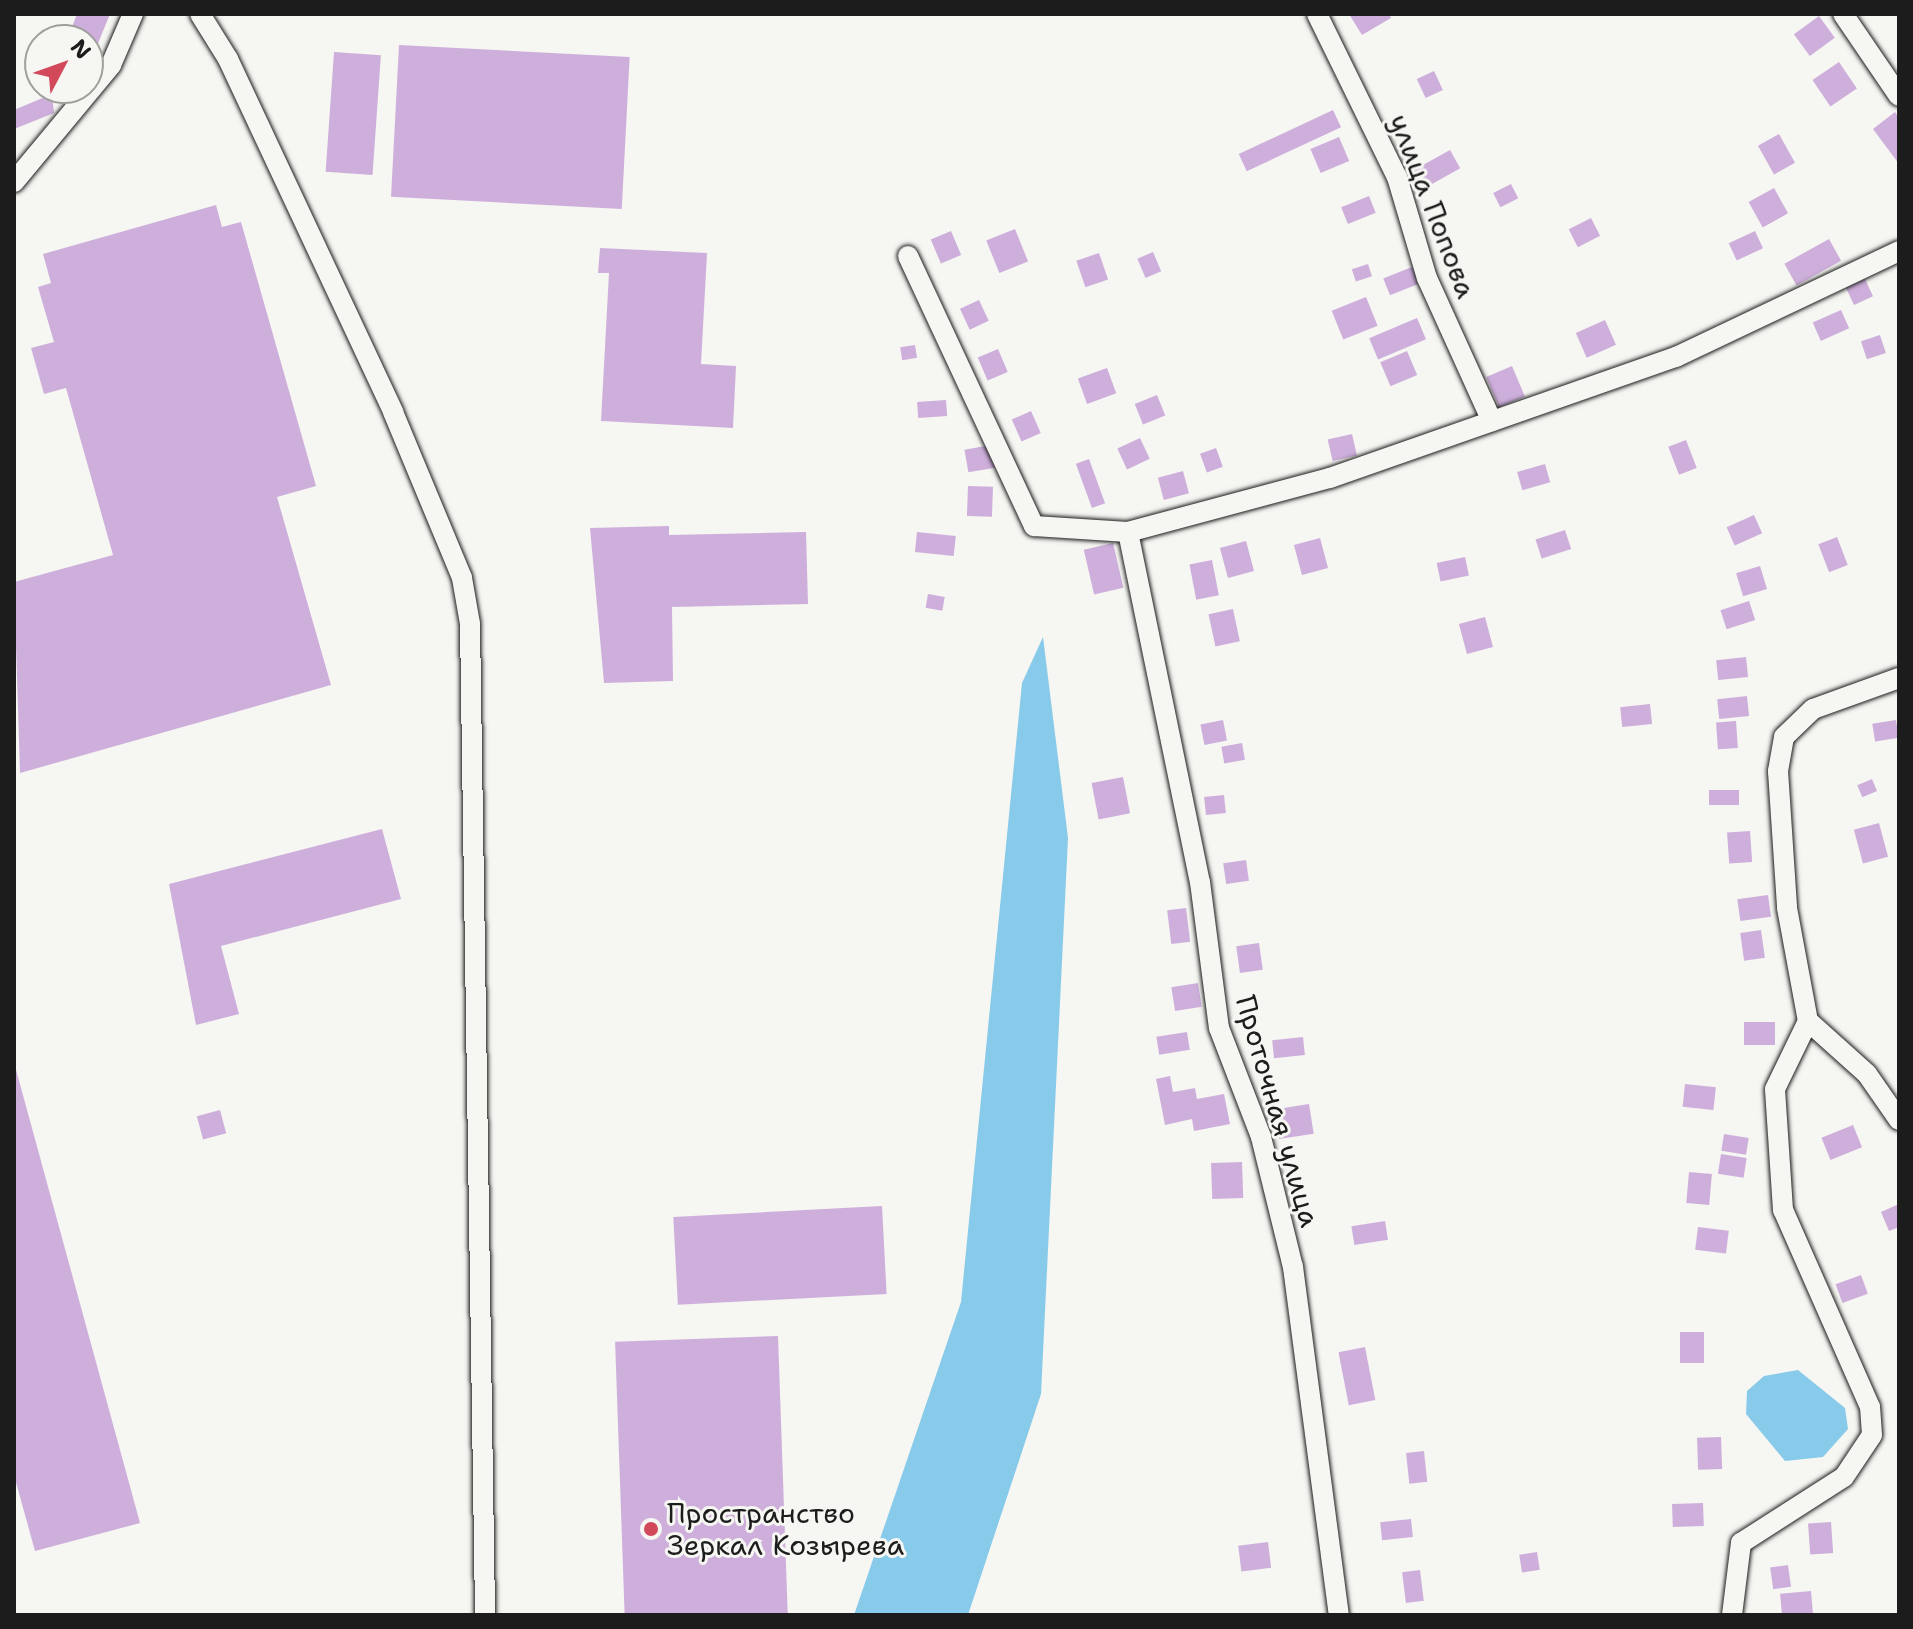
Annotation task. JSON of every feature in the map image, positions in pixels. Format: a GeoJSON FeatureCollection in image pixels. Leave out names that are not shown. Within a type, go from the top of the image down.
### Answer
{"type":"FeatureCollection","features":[{"type":"Feature","properties":{"kind":"street"},"geometry":{"type":"LineString","coordinates":[[14,182],[111,65],[133,14]]}},
{"type":"Feature","properties":{"kind":"street"},"geometry":{"type":"LineString","coordinates":[[200,14],[228,59],[429,493],[462,578],[470,624],[485,1615]]}},
{"type":"Feature","properties":{"kind":"street","name":"улица Попова"},"geometry":{"type":"LineString","coordinates":[[1317,14],[1397,177],[1427,278],[1492,421]]}},
{"type":"Feature","properties":{"kind":"street"},"geometry":{"type":"LineString","coordinates":[[1843,14],[1899,96]]}},
{"type":"Feature","properties":{"kind":"street"},"geometry":{"type":"LineString","coordinates":[[908,256],[1034,526],[1128,532],[1330,478],[1676,357],[1899,251]]}},
{"type":"Feature","properties":{"kind":"street","name":"Проточная улица"},"geometry":{"type":"LineString","coordinates":[[1128,532],[1197,867],[1219,1028],[1261,1137],[1293,1267],[1339,1615]]}},
{"type":"Feature","properties":{"kind":"street"},"geometry":{"type":"LineString","coordinates":[[1732,1615],[1741,1543],[1844,1477],[1872,1435],[1870,1407],[1783,1210],[1775,1089],[1808,1021],[1787,908],[1778,771],[1784,737],[1813,709],[1899,678]]}},
{"type":"Feature","properties":{"kind":"street"},"geometry":{"type":"LineString","coordinates":[[1808,1021],[1867,1074],[1899,1120]]}},
{"type":"Feature","properties":{"kind":"water"},"geometry":{"type":"Polygon","coordinates":[[[1043,637],[1068,838],[1041,1394],[968,1615],[854,1615],[961,1302],[1022,683],[1043,637]]]}},
{"type":"Feature","properties":{"kind":"water"},"geometry":{"type":"Polygon","coordinates":[[[1798,1370],[1845,1408],[1848,1429],[1823,1457],[1785,1461],[1746,1414],[1747,1391],[1764,1376],[1798,1370]]]}},
{"type":"Feature","properties":{"kind":"building"},"geometry":{"type":"Polygon","coordinates":[[[77,14],[110,14],[104,29],[104,24],[73,24],[77,14]]]}},
{"type":"Feature","properties":{"kind":"building"},"geometry":{"type":"Polygon","coordinates":[[[1349,14],[1389,14],[1391,18],[1362,35],[1349,14]]]}},
{"type":"Feature","properties":{"kind":"building"},"geometry":{"type":"Polygon","coordinates":[[[1819,16],[1835,38],[1810,56],[1794,34],[1819,16]]]}},
{"type":"Feature","properties":{"kind":"building"},"geometry":{"type":"Polygon","coordinates":[[[399,45],[630,57],[622,209],[391,197],[399,45]]]}},
{"type":"Feature","properties":{"kind":"building"},"geometry":{"type":"Polygon","coordinates":[[[334,52],[381,55],[373,175],[326,172],[334,52]]]}},
{"type":"Feature","properties":{"kind":"building"},"geometry":{"type":"Polygon","coordinates":[[[1839,62],[1857,89],[1830,106],[1812,80],[1839,62]]]}},
{"type":"Feature","properties":{"kind":"building"},"geometry":{"type":"Polygon","coordinates":[[[1434,71],[1443,90],[1426,98],[1417,79],[1434,71]]]}},
{"type":"Feature","properties":{"kind":"building"},"geometry":{"type":"Polygon","coordinates":[[[28,104],[53,104],[54,113],[14,129],[14,110],[28,104]]]}},
{"type":"Feature","properties":{"kind":"building"},"geometry":{"type":"Polygon","coordinates":[[[1333,110],[1341,127],[1247,171],[1239,154],[1333,110]]]}},
{"type":"Feature","properties":{"kind":"building"},"geometry":{"type":"Polygon","coordinates":[[[1895,112],[1899,118],[1899,164],[1873,129],[1895,112]]]}},
{"type":"Feature","properties":{"kind":"building"},"geometry":{"type":"Polygon","coordinates":[[[1779,134],[1795,163],[1774,174],[1758,146],[1779,134]]]}},
{"type":"Feature","properties":{"kind":"building"},"geometry":{"type":"Polygon","coordinates":[[[1339,137],[1349,161],[1321,173],[1310,149],[1339,137]]]}},
{"type":"Feature","properties":{"kind":"building"},"geometry":{"type":"Polygon","coordinates":[[[1450,150],[1460,168],[1418,192],[1408,173],[1450,150]]]}},
{"type":"Feature","properties":{"kind":"building"},"geometry":{"type":"Polygon","coordinates":[[[1511,184],[1518,198],[1500,207],[1493,193],[1511,184]]]}},
{"type":"Feature","properties":{"kind":"building"},"geometry":{"type":"Polygon","coordinates":[[[1774,188],[1788,213],[1763,227],[1749,202],[1774,188]]]}},
{"type":"Feature","properties":{"kind":"building"},"geometry":{"type":"Polygon","coordinates":[[[1369,196],[1376,213],[1348,224],[1341,207],[1369,196]]]}},
{"type":"Feature","properties":{"kind":"building"},"geometry":{"type":"Polygon","coordinates":[[[216,205],[222,227],[241,222],[316,486],[277,497],[331,685],[20,773],[14,582],[113,555],[66,388],[44,394],[31,348],[54,342],[38,287],[51,283],[43,254],[216,205]]]}},
{"type":"Feature","properties":{"kind":"building"},"geometry":{"type":"Polygon","coordinates":[[[1591,218],[1600,236],[1578,247],[1569,229],[1591,218]]]}},
{"type":"Feature","properties":{"kind":"building"},"geometry":{"type":"Polygon","coordinates":[[[1015,229],[1028,261],[999,273],[986,241],[1015,229]]]}},
{"type":"Feature","properties":{"kind":"building"},"geometry":{"type":"Polygon","coordinates":[[[951,231],[961,255],[941,264],[931,240],[951,231]]]}},
{"type":"Feature","properties":{"kind":"building"},"geometry":{"type":"Polygon","coordinates":[[[1755,231],[1763,248],[1737,260],[1729,243],[1755,231]]]}},
{"type":"Feature","properties":{"kind":"building"},"geometry":{"type":"Polygon","coordinates":[[[1829,239],[1841,261],[1797,286],[1784,264],[1829,239]]]}},
{"type":"Feature","properties":{"kind":"building"},"geometry":{"type":"Polygon","coordinates":[[[600,248],[707,253],[701,364],[736,366],[733,428],[601,421],[609,273],[598,273],[600,248]]]}},
{"type":"Feature","properties":{"kind":"building"},"geometry":{"type":"Polygon","coordinates":[[[1153,252],[1161,271],[1146,278],[1137,259],[1153,252]]]}},
{"type":"Feature","properties":{"kind":"building"},"geometry":{"type":"Polygon","coordinates":[[[1099,253],[1108,279],[1085,287],[1076,261],[1099,253]]]}},
{"type":"Feature","properties":{"kind":"building"},"geometry":{"type":"Polygon","coordinates":[[[1368,264],[1372,276],[1356,282],[1352,269],[1368,264]]]}},
{"type":"Feature","properties":{"kind":"building"},"geometry":{"type":"Polygon","coordinates":[[[1412,267],[1419,284],[1390,295],[1383,279],[1412,267]]]}},
{"type":"Feature","properties":{"kind":"building"},"geometry":{"type":"Polygon","coordinates":[[[1865,279],[1873,296],[1854,305],[1846,288],[1865,279]]]}},
{"type":"Feature","properties":{"kind":"building"},"geometry":{"type":"Polygon","coordinates":[[[1366,297],[1378,326],[1343,340],[1332,311],[1366,297]]]}},
{"type":"Feature","properties":{"kind":"building"},"geometry":{"type":"Polygon","coordinates":[[[979,300],[989,321],[970,330],[960,309],[979,300]]]}},
{"type":"Feature","properties":{"kind":"building"},"geometry":{"type":"Polygon","coordinates":[[[1841,310],[1849,328],[1821,341],[1813,323],[1841,310]]]}},
{"type":"Feature","properties":{"kind":"building"},"geometry":{"type":"Polygon","coordinates":[[[1417,318],[1426,339],[1378,359],[1369,338],[1417,318]]]}},
{"type":"Feature","properties":{"kind":"building"},"geometry":{"type":"Polygon","coordinates":[[[1605,320],[1616,345],[1587,358],[1576,333],[1605,320]]]}},
{"type":"Feature","properties":{"kind":"building"},"geometry":{"type":"Polygon","coordinates":[[[1880,335],[1886,353],[1867,359],[1861,341],[1880,335]]]}},
{"type":"Feature","properties":{"kind":"building"},"geometry":{"type":"Polygon","coordinates":[[[915,345],[917,358],[902,360],[900,347],[915,345]]]}},
{"type":"Feature","properties":{"kind":"building"},"geometry":{"type":"Polygon","coordinates":[[[998,349],[1008,372],[988,381],[978,358],[998,349]]]}},
{"type":"Feature","properties":{"kind":"building"},"geometry":{"type":"Polygon","coordinates":[[[1407,351],[1417,375],[1390,386],[1380,362],[1407,351]]]}},
{"type":"Feature","properties":{"kind":"building"},"geometry":{"type":"Polygon","coordinates":[[[1512,366],[1525,396],[1499,407],[1486,377],[1512,366]]]}},
{"type":"Feature","properties":{"kind":"building"},"geometry":{"type":"Polygon","coordinates":[[[1107,368],[1116,393],[1087,404],[1078,379],[1107,368]]]}},
{"type":"Feature","properties":{"kind":"building"},"geometry":{"type":"Polygon","coordinates":[[[1157,395],[1165,415],[1143,424],[1135,404],[1157,395]]]}},
{"type":"Feature","properties":{"kind":"building"},"geometry":{"type":"Polygon","coordinates":[[[946,400],[947,416],[918,418],[917,402],[946,400]]]}},
{"type":"Feature","properties":{"kind":"building"},"geometry":{"type":"Polygon","coordinates":[[[1031,411],[1041,433],[1022,441],[1012,420],[1031,411]]]}},
{"type":"Feature","properties":{"kind":"building"},"geometry":{"type":"Polygon","coordinates":[[[1352,434],[1357,455],[1333,461],[1328,440],[1352,434]]]}},
{"type":"Feature","properties":{"kind":"building"},"geometry":{"type":"Polygon","coordinates":[[[1140,438],[1150,459],[1127,469],[1117,449],[1140,438]]]}},
{"type":"Feature","properties":{"kind":"building"},"geometry":{"type":"Polygon","coordinates":[[[1686,440],[1697,468],[1679,475],[1668,447],[1686,440]]]}},
{"type":"Feature","properties":{"kind":"building"},"geometry":{"type":"Polygon","coordinates":[[[991,445],[995,468],[968,472],[964,450],[991,445]]]}},
{"type":"Feature","properties":{"kind":"building"},"geometry":{"type":"Polygon","coordinates":[[[1216,448],[1223,467],[1207,473],[1200,454],[1216,448]]]}},
{"type":"Feature","properties":{"kind":"building"},"geometry":{"type":"Polygon","coordinates":[[[1089,459],[1105,503],[1092,508],[1076,464],[1089,459]]]}},
{"type":"Feature","properties":{"kind":"building"},"geometry":{"type":"Polygon","coordinates":[[[1545,464],[1550,482],[1522,490],[1517,472],[1545,464]]]}},
{"type":"Feature","properties":{"kind":"building"},"geometry":{"type":"Polygon","coordinates":[[[1183,471],[1189,493],[1164,500],[1158,478],[1183,471]]]}},
{"type":"Feature","properties":{"kind":"building"},"geometry":{"type":"Polygon","coordinates":[[[968,486],[993,487],[992,517],[967,516],[968,486]]]}},
{"type":"Feature","properties":{"kind":"building"},"geometry":{"type":"Polygon","coordinates":[[[1754,515],[1762,533],[1735,545],[1727,527],[1754,515]]]}},
{"type":"Feature","properties":{"kind":"building"},"geometry":{"type":"Polygon","coordinates":[[[669,526],[669,535],[806,532],[808,604],[672,607],[673,681],[604,683],[590,528],[669,526]]]}},
{"type":"Feature","properties":{"kind":"building"},"geometry":{"type":"Polygon","coordinates":[[[1565,530],[1571,549],[1542,559],[1536,540],[1565,530]]]}},
{"type":"Feature","properties":{"kind":"building"},"geometry":{"type":"Polygon","coordinates":[[[917,532],[956,536],[954,556],[915,552],[917,532]]]}},
{"type":"Feature","properties":{"kind":"building"},"geometry":{"type":"Polygon","coordinates":[[[1837,537],[1848,565],[1829,572],[1818,544],[1837,537]]]}},
{"type":"Feature","properties":{"kind":"building"},"geometry":{"type":"Polygon","coordinates":[[[1320,538],[1328,568],[1302,575],[1294,545],[1320,538]]]}},
{"type":"Feature","properties":{"kind":"building"},"geometry":{"type":"Polygon","coordinates":[[[1246,541],[1254,571],[1228,578],[1220,548],[1246,541]]]}},
{"type":"Feature","properties":{"kind":"building"},"geometry":{"type":"Polygon","coordinates":[[[1113,543],[1123,588],[1094,595],[1084,550],[1113,543]]]}},
{"type":"Feature","properties":{"kind":"building"},"geometry":{"type":"Polygon","coordinates":[[[1465,557],[1469,576],[1441,582],[1437,563],[1465,557]]]}},
{"type":"Feature","properties":{"kind":"building"},"geometry":{"type":"Polygon","coordinates":[[[1212,560],[1219,595],[1196,600],[1189,564],[1212,560]]]}},
{"type":"Feature","properties":{"kind":"building"},"geometry":{"type":"Polygon","coordinates":[[[1760,566],[1767,589],[1743,596],[1736,573],[1760,566]]]}},
{"type":"Feature","properties":{"kind":"building"},"geometry":{"type":"Polygon","coordinates":[[[928,594],[945,597],[942,611],[926,608],[928,594]]]}},
{"type":"Feature","properties":{"kind":"building"},"geometry":{"type":"Polygon","coordinates":[[[1749,601],[1755,620],[1727,629],[1720,610],[1749,601]]]}},
{"type":"Feature","properties":{"kind":"building"},"geometry":{"type":"Polygon","coordinates":[[[1233,609],[1240,641],[1215,646],[1209,614],[1233,609]]]}},
{"type":"Feature","properties":{"kind":"building"},"geometry":{"type":"Polygon","coordinates":[[[1485,617],[1493,647],[1467,654],[1459,624],[1485,617]]]}},
{"type":"Feature","properties":{"kind":"building"},"geometry":{"type":"Polygon","coordinates":[[[1746,657],[1748,677],[1718,680],[1716,660],[1746,657]]]}},
{"type":"Feature","properties":{"kind":"building"},"geometry":{"type":"Polygon","coordinates":[[[1747,696],[1749,716],[1719,719],[1717,699],[1747,696]]]}},
{"type":"Feature","properties":{"kind":"building"},"geometry":{"type":"Polygon","coordinates":[[[1650,704],[1652,724],[1622,727],[1620,707],[1650,704]]]}},
{"type":"Feature","properties":{"kind":"building"},"geometry":{"type":"Polygon","coordinates":[[[1223,720],[1227,741],[1204,745],[1200,724],[1223,720]]]}},
{"type":"Feature","properties":{"kind":"building"},"geometry":{"type":"Polygon","coordinates":[[[1896,720],[1899,738],[1875,742],[1872,724],[1896,720]]]}},
{"type":"Feature","properties":{"kind":"building"},"geometry":{"type":"Polygon","coordinates":[[[1736,721],[1738,748],[1718,749],[1716,722],[1736,721]]]}},
{"type":"Feature","properties":{"kind":"building"},"geometry":{"type":"Polygon","coordinates":[[[1242,743],[1245,760],[1224,763],[1221,747],[1242,743]]]}},
{"type":"Feature","properties":{"kind":"building"},"geometry":{"type":"Polygon","coordinates":[[[1123,777],[1130,813],[1099,819],[1092,783],[1123,777]]]}},
{"type":"Feature","properties":{"kind":"building"},"geometry":{"type":"Polygon","coordinates":[[[1872,779],[1877,791],[1862,797],[1857,785],[1872,779]]]}},
{"type":"Feature","properties":{"kind":"building"},"geometry":{"type":"Polygon","coordinates":[[[1709,790],[1739,790],[1739,805],[1709,805],[1709,790]]]}},
{"type":"Feature","properties":{"kind":"building"},"geometry":{"type":"Polygon","coordinates":[[[1224,795],[1226,813],[1206,815],[1204,797],[1224,795]]]}},
{"type":"Feature","properties":{"kind":"building"},"geometry":{"type":"Polygon","coordinates":[[[1879,823],[1888,857],[1863,864],[1854,830],[1879,823]]]}},
{"type":"Feature","properties":{"kind":"building"},"geometry":{"type":"Polygon","coordinates":[[[382,829],[401,899],[221,946],[239,1014],[196,1025],[169,884],[382,829]]]}},
{"type":"Feature","properties":{"kind":"building"},"geometry":{"type":"Polygon","coordinates":[[[1750,831],[1752,862],[1729,864],[1727,833],[1750,831]]]}},
{"type":"Feature","properties":{"kind":"building"},"geometry":{"type":"Polygon","coordinates":[[[1246,860],[1249,881],[1226,884],[1223,863],[1246,860]]]}},
{"type":"Feature","properties":{"kind":"building"},"geometry":{"type":"Polygon","coordinates":[[[1768,895],[1771,917],[1740,921],[1737,899],[1768,895]]]}},
{"type":"Feature","properties":{"kind":"building"},"geometry":{"type":"Polygon","coordinates":[[[1186,908],[1190,942],[1171,944],[1167,910],[1186,908]]]}},
{"type":"Feature","properties":{"kind":"building"},"geometry":{"type":"Polygon","coordinates":[[[1761,930],[1765,958],[1744,961],[1740,933],[1761,930]]]}},
{"type":"Feature","properties":{"kind":"building"},"geometry":{"type":"Polygon","coordinates":[[[1259,943],[1263,970],[1240,973],[1236,946],[1259,943]]]}},
{"type":"Feature","properties":{"kind":"building"},"geometry":{"type":"Polygon","coordinates":[[[1198,983],[1202,1007],[1175,1011],[1171,987],[1198,983]]]}},
{"type":"Feature","properties":{"kind":"building"},"geometry":{"type":"Polygon","coordinates":[[[1744,1022],[1775,1022],[1775,1045],[1744,1045],[1744,1022]]]}},
{"type":"Feature","properties":{"kind":"building"},"geometry":{"type":"Polygon","coordinates":[[[1187,1032],[1190,1050],[1159,1055],[1156,1037],[1187,1032]]]}},
{"type":"Feature","properties":{"kind":"building"},"geometry":{"type":"Polygon","coordinates":[[[1303,1037],[1305,1055],[1274,1058],[1272,1040],[1303,1037]]]}},
{"type":"Feature","properties":{"kind":"building"},"geometry":{"type":"Polygon","coordinates":[[[15,1066],[140,1523],[35,1551],[14,1475],[15,1066]]]}},
{"type":"Feature","properties":{"kind":"building"},"geometry":{"type":"Polygon","coordinates":[[[1170,1076],[1173,1092],[1195,1088],[1197,1099],[1224,1094],[1230,1124],[1194,1131],[1192,1119],[1165,1125],[1156,1079],[1170,1076]]]}},
{"type":"Feature","properties":{"kind":"building"},"geometry":{"type":"Polygon","coordinates":[[[1685,1084],[1716,1087],[1713,1110],[1683,1107],[1685,1084]]]}},
{"type":"Feature","properties":{"kind":"building"},"geometry":{"type":"Polygon","coordinates":[[[1309,1104],[1314,1134],[1279,1139],[1274,1109],[1309,1104]]]}},
{"type":"Feature","properties":{"kind":"building"},"geometry":{"type":"Polygon","coordinates":[[[220,1110],[226,1133],[203,1139],[197,1116],[220,1110]]]}},
{"type":"Feature","properties":{"kind":"building"},"geometry":{"type":"Polygon","coordinates":[[[1853,1125],[1862,1147],[1830,1160],[1821,1138],[1853,1125]]]}},
{"type":"Feature","properties":{"kind":"building"},"geometry":{"type":"Polygon","coordinates":[[[1724,1134],[1749,1138],[1746,1155],[1721,1151],[1724,1134]]]}},
{"type":"Feature","properties":{"kind":"building"},"geometry":{"type":"Polygon","coordinates":[[[1721,1154],[1747,1158],[1744,1178],[1718,1174],[1721,1154]]]}},
{"type":"Feature","properties":{"kind":"building"},"geometry":{"type":"Polygon","coordinates":[[[1242,1162],[1243,1198],[1212,1199],[1211,1163],[1242,1162]]]}},
{"type":"Feature","properties":{"kind":"building"},"geometry":{"type":"Polygon","coordinates":[[[1689,1172],[1712,1174],[1709,1205],[1686,1203],[1689,1172]]]}},
{"type":"Feature","properties":{"kind":"building"},"geometry":{"type":"Polygon","coordinates":[[[1899,1204],[1899,1227],[1889,1231],[1881,1212],[1899,1204]]]}},
{"type":"Feature","properties":{"kind":"building"},"geometry":{"type":"Polygon","coordinates":[[[882,1206],[887,1294],[678,1305],[673,1217],[882,1206]]]}},
{"type":"Feature","properties":{"kind":"building"},"geometry":{"type":"Polygon","coordinates":[[[1385,1221],[1388,1240],[1354,1245],[1351,1226],[1385,1221]]]}},
{"type":"Feature","properties":{"kind":"building"},"geometry":{"type":"Polygon","coordinates":[[[1698,1227],[1729,1231],[1726,1254],[1695,1250],[1698,1227]]]}},
{"type":"Feature","properties":{"kind":"building"},"geometry":{"type":"Polygon","coordinates":[[[1861,1275],[1868,1294],[1842,1303],[1836,1284],[1861,1275]]]}},
{"type":"Feature","properties":{"kind":"building"},"geometry":{"type":"Polygon","coordinates":[[[1680,1332],[1704,1332],[1704,1363],[1680,1363],[1680,1332]]]}},
{"type":"Feature","properties":{"kind":"building"},"geometry":{"type":"Polygon","coordinates":[[[778,1336],[788,1615],[625,1615],[615,1342],[778,1336]]]}},
{"type":"Feature","properties":{"kind":"building"},"geometry":{"type":"Polygon","coordinates":[[[1365,1347],[1375,1400],[1349,1405],[1338,1352],[1365,1347]]]}},
{"type":"Feature","properties":{"kind":"building"},"geometry":{"type":"Polygon","coordinates":[[[1721,1437],[1722,1469],[1698,1470],[1697,1438],[1721,1437]]]}},
{"type":"Feature","properties":{"kind":"building"},"geometry":{"type":"Polygon","coordinates":[[[1424,1451],[1427,1482],[1409,1484],[1406,1453],[1424,1451]]]}},
{"type":"Feature","properties":{"kind":"building"},"geometry":{"type":"Polygon","coordinates":[[[1703,1503],[1704,1526],[1673,1527],[1672,1504],[1703,1503]]]}},
{"type":"Feature","properties":{"kind":"building"},"geometry":{"type":"Polygon","coordinates":[[[1411,1519],[1413,1537],[1382,1540],[1380,1522],[1411,1519]]]}},
{"type":"Feature","properties":{"kind":"building"},"geometry":{"type":"Polygon","coordinates":[[[1831,1522],[1833,1553],[1810,1555],[1808,1524],[1831,1522]]]}},
{"type":"Feature","properties":{"kind":"building"},"geometry":{"type":"Polygon","coordinates":[[[1268,1542],[1271,1568],[1241,1571],[1238,1546],[1268,1542]]]}},
{"type":"Feature","properties":{"kind":"building"},"geometry":{"type":"Polygon","coordinates":[[[1537,1552],[1540,1570],[1522,1573],[1519,1555],[1537,1552]]]}},
{"type":"Feature","properties":{"kind":"building"},"geometry":{"type":"Polygon","coordinates":[[[1788,1565],[1791,1587],[1773,1589],[1770,1568],[1788,1565]]]}},
{"type":"Feature","properties":{"kind":"building"},"geometry":{"type":"Polygon","coordinates":[[[1420,1570],[1424,1601],[1406,1603],[1402,1572],[1420,1570]]]}},
{"type":"Feature","properties":{"kind":"building"},"geometry":{"type":"Polygon","coordinates":[[[1811,1591],[1813,1615],[1782,1615],[1780,1594],[1811,1591]]]}},
{"type":"Feature","properties":{"kind":"place","name":"Пространство Зеркал Козырева"},"geometry":{"type":"Point","coordinates":[651,1529]}}]}
